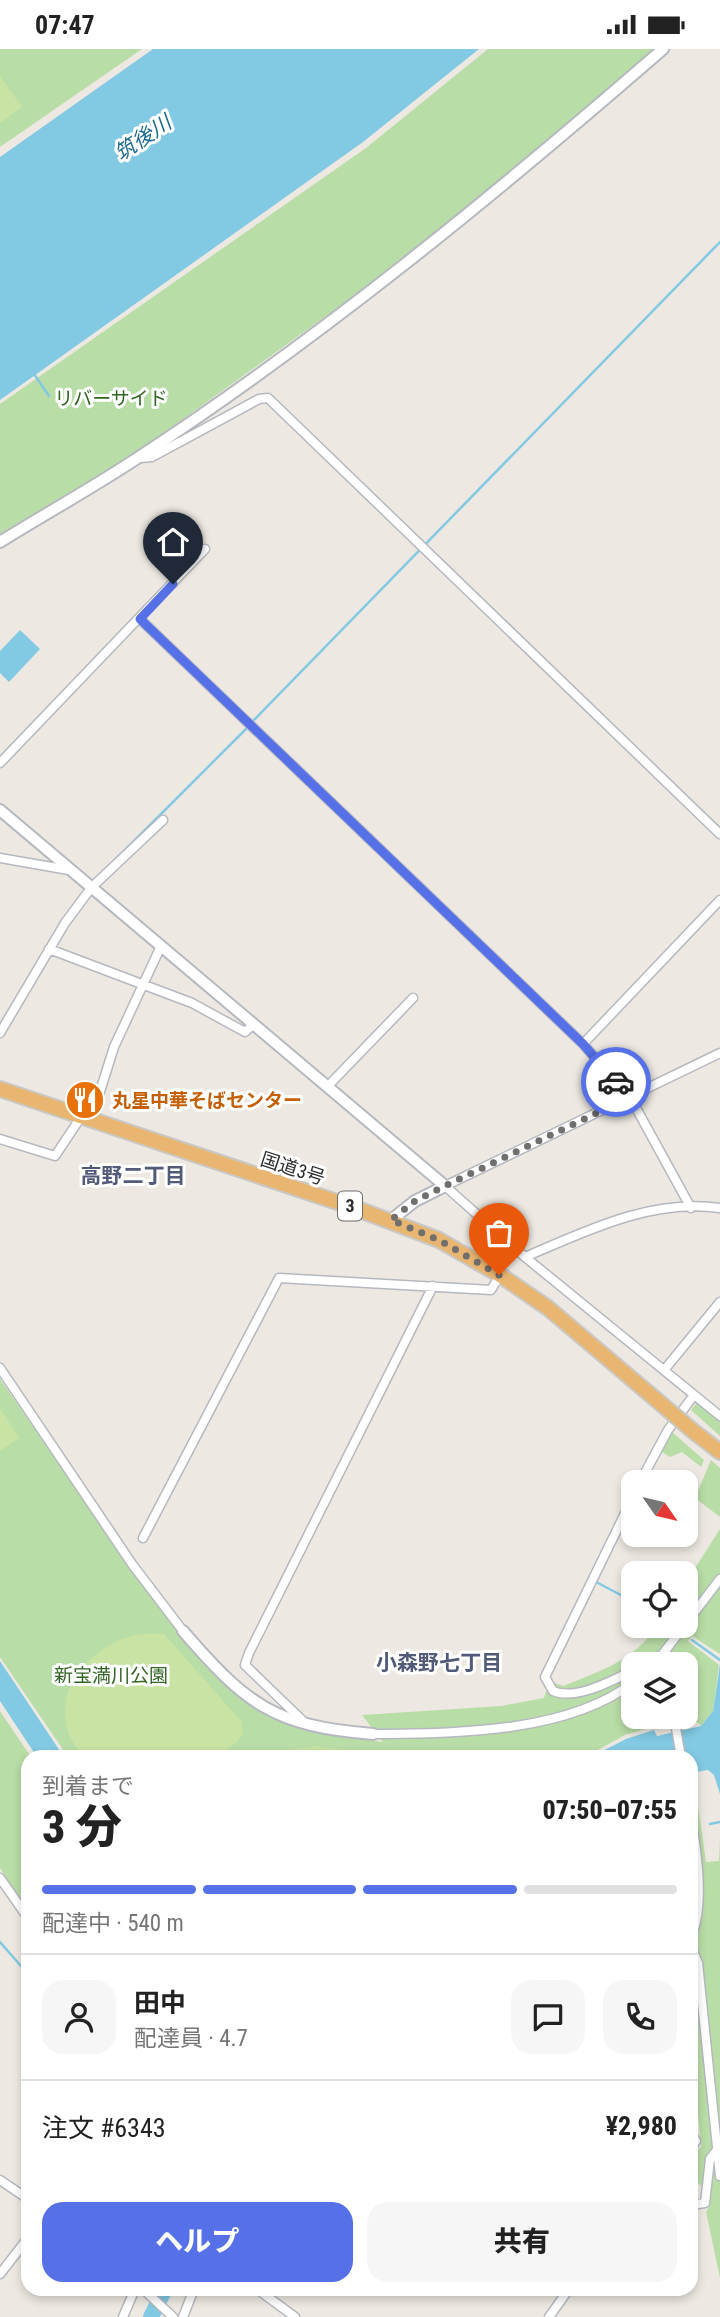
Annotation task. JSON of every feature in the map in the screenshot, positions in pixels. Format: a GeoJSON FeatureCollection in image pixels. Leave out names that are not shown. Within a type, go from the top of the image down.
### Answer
{"type":"FeatureCollection","features":[{"type":"Feature","properties":{"kind":"highway","name":"国道3号"},"geometry":{"type":"LineString","coordinates":[[0,1089],[391,1220],[439,1240],[548,1308],[720,1452]]}},
{"type":"Feature","properties":{"kind":"street"},"geometry":{"type":"LineString","coordinates":[[0,542],[135,459],[360,296],[500,188],[663,49]]}},
{"type":"Feature","properties":{"kind":"street"},"geometry":{"type":"LineString","coordinates":[[135,459],[152,457],[259,399],[268,398],[720,834]]}},
{"type":"Feature","properties":{"kind":"street"},"geometry":{"type":"LineString","coordinates":[[0,763],[205,549]]}},
{"type":"Feature","properties":{"kind":"street"},"geometry":{"type":"LineString","coordinates":[[140,619],[583,1044],[630,1097],[691,1208]]}},
{"type":"Feature","properties":{"kind":"street"},"geometry":{"type":"LineString","coordinates":[[0,810],[445,1186],[525,1257],[720,1416]]}},
{"type":"Feature","properties":{"kind":"street"},"geometry":{"type":"LineString","coordinates":[[0,1033],[50,949],[91,888],[163,820]]}},
{"type":"Feature","properties":{"kind":"street"},"geometry":{"type":"LineString","coordinates":[[0,858],[70,870]]}},
{"type":"Feature","properties":{"kind":"street"},"geometry":{"type":"LineString","coordinates":[[583,1044],[720,900]]}},
{"type":"Feature","properties":{"kind":"street"},"geometry":{"type":"LineString","coordinates":[[0,1139],[55,1156],[86,1118],[114,1047],[161,946]]}},
{"type":"Feature","properties":{"kind":"street"},"geometry":{"type":"LineString","coordinates":[[50,949],[192,1003],[245,1032],[254,1024]]}},
{"type":"Feature","properties":{"kind":"street"},"geometry":{"type":"LineString","coordinates":[[327,1087],[413,998]]}},
{"type":"Feature","properties":{"kind":"street"},"geometry":{"type":"LineString","coordinates":[[391,1220],[415,1201],[720,1053]]}},
{"type":"Feature","properties":{"kind":"street"},"geometry":{"type":"LineString","coordinates":[[525,1257],[613,1219],[691,1208],[720,1209]]}},
{"type":"Feature","properties":{"kind":"street"},"geometry":{"type":"LineString","coordinates":[[143,1538],[279,1278],[491,1290],[499,1275]]}},
{"type":"Feature","properties":{"kind":"street"},"geometry":{"type":"LineString","coordinates":[[309,1726],[245,1665],[261,1626],[433,1286]]}},
{"type":"Feature","properties":{"kind":"street"},"geometry":{"type":"LineString","coordinates":[[665,1369],[720,1301]]}},
{"type":"Feature","properties":{"kind":"street"},"geometry":{"type":"LineString","coordinates":[[0,1368],[132,1564],[183,1631],[227,1679],[257,1703],[278,1715],[309,1726],[373,1734],[452,1733],[504,1727],[583,1708],[621,1689]]}},
{"type":"Feature","properties":{"kind":"street"},"geometry":{"type":"LineString","coordinates":[[646,1470],[668,1430],[694,1395]]}},
{"type":"Feature","properties":{"kind":"street"},"geometry":{"type":"LineString","coordinates":[[621,1522],[545,1677],[553,1691],[566,1694],[621,1676]]}},
{"type":"Feature","properties":{"kind":"street"},"geometry":{"type":"LineString","coordinates":[[667,1652],[720,1579]]}},
{"type":"Feature","properties":{"kind":"street"},"geometry":{"type":"LineString","coordinates":[[675,1729],[680,1750]]}},
{"type":"Feature","properties":{"kind":"street"},"geometry":{"type":"LineString","coordinates":[[698,1871],[698,1891]]}},
{"type":"Feature","properties":{"kind":"street"},"geometry":{"type":"LineString","coordinates":[[0,1878],[21,1908]]}},
{"type":"Feature","properties":{"kind":"street"},"geometry":{"type":"LineString","coordinates":[[698,1963],[720,2176]]}},
{"type":"Feature","properties":{"kind":"street"},"geometry":{"type":"LineString","coordinates":[[698,2204],[705,2203],[709,2159],[716,2151]]}},
{"type":"Feature","properties":{"kind":"street"},"geometry":{"type":"LineString","coordinates":[[0,2180],[21,2194]]}},
{"type":"Feature","properties":{"kind":"street"},"geometry":{"type":"LineString","coordinates":[[0,2274],[21,2247]]}},
{"type":"Feature","properties":{"kind":"street"},"geometry":{"type":"LineString","coordinates":[[123,2317],[132,2296]]}},
{"type":"Feature","properties":{"kind":"street"},"geometry":{"type":"LineString","coordinates":[[150,2296],[173,2317]]}},
{"type":"Feature","properties":{"kind":"street"},"geometry":{"type":"LineString","coordinates":[[183,2317],[191,2296]]}},
{"type":"Feature","properties":{"kind":"street"},"geometry":{"type":"LineString","coordinates":[[266,2296],[295,2317]]}},
{"type":"Feature","properties":{"kind":"street"},"geometry":{"type":"LineString","coordinates":[[549,2317],[564,2296]]}},
{"type":"Feature","properties":{"kind":"green space"},"geometry":{"type":"Polygon","coordinates":[[[0,49],[142,49],[0,147],[0,49]]]}},
{"type":"Feature","properties":{"kind":"green space","name":"リバーサイド"},"geometry":{"type":"Polygon","coordinates":[[[488,49],[656,49],[534,156],[347,301],[133,455],[0,534],[0,404],[366,148],[488,49]]]}},
{"type":"Feature","properties":{"kind":"green space"},"geometry":{"type":"Polygon","coordinates":[[[0,76],[22,107],[0,123],[0,76]]]}},
{"type":"Feature","properties":{"kind":"green space","name":"新宝満川公園"},"geometry":{"type":"Polygon","coordinates":[[[0,1379],[137,1575],[248,1701],[284,1723],[300,1729],[383,1742],[362,1715],[501,1706],[544,1698],[549,1681],[563,1686],[621,1660],[621,1729],[645,1729],[625,1735],[598,1750],[63,1750],[0,1657],[0,1379]]]}},
{"type":"Feature","properties":{"kind":"green space"},"geometry":{"type":"Polygon","coordinates":[[[698,1401],[720,1421],[720,1436],[691,1410],[698,1401]]]}},
{"type":"Feature","properties":{"kind":"green space"},"geometry":{"type":"Polygon","coordinates":[[[0,1408],[19,1438],[0,1451],[0,1408]]]}},
{"type":"Feature","properties":{"kind":"green space"},"geometry":{"type":"Polygon","coordinates":[[[672,1432],[704,1460],[701,1467],[682,1452],[670,1457],[662,1452],[672,1432]]]}},
{"type":"Feature","properties":{"kind":"green space"},"geometry":{"type":"Polygon","coordinates":[[[711,1460],[720,1468],[720,1517],[698,1500],[698,1491],[711,1460]]]}},
{"type":"Feature","properties":{"kind":"green space","name":"新宝満川公園"},"geometry":{"type":"Polygon","coordinates":[[[720,1529],[720,1654],[695,1638],[698,1638],[698,1563],[720,1529]]]}},
{"type":"Feature","properties":{"kind":"green space"},"geometry":{"type":"Polygon","coordinates":[[[164,1634],[242,1722],[243,1734],[236,1743],[226,1750],[78,1750],[70,1737],[65,1717],[70,1686],[89,1660],[102,1650],[135,1635],[164,1634]]]}},
{"type":"Feature","properties":{"kind":"green space","name":"新宝満川公園"},"geometry":{"type":"Polygon","coordinates":[[[647,1638],[690,1638],[688,1641],[719,1665],[713,1711],[701,1726],[698,1723],[698,1652],[633,1652],[647,1638]]]}},
{"type":"Feature","properties":{"kind":"green space"},"geometry":{"type":"Polygon","coordinates":[[[0,1711],[26,1750],[21,1750],[21,1900],[0,1868],[0,1711]]]}},
{"type":"Feature","properties":{"kind":"green space"},"geometry":{"type":"Polygon","coordinates":[[[316,1746],[345,1750],[289,1750],[316,1746]]]}},
{"type":"Feature","properties":{"kind":"green space"},"geometry":{"type":"Polygon","coordinates":[[[698,1805],[706,1862],[719,1861],[720,1838],[720,2278],[706,2212],[710,2205],[709,2188],[698,2183],[698,2150],[701,2147],[698,2112],[698,1805]]]}},
{"type":"Feature","properties":{"kind":"water","name":"筑後川"},"geometry":{"type":"Polygon","coordinates":[[[153,49],[479,49],[363,142],[0,400],[0,157],[153,49]]]}},
{"type":"Feature","properties":{"kind":"water"},"geometry":{"type":"Polygon","coordinates":[[[20,630],[40,649],[9,682],[0,673],[0,651],[20,630]]]}},
{"type":"Feature","properties":{"kind":"water"},"geometry":{"type":"Polygon","coordinates":[[[0,1661],[59,1750],[32,1750],[0,1701],[0,1661]]]}},
{"type":"Feature","properties":{"kind":"water"},"geometry":{"type":"Polygon","coordinates":[[[720,1664],[720,1794],[714,1775],[708,1770],[698,1772],[698,1750],[605,1750],[626,1739],[654,1730],[657,1736],[698,1729],[713,1711],[720,1664]]]}},
{"type":"Feature","properties":{"kind":"waterway"},"geometry":{"type":"LineString","coordinates":[[252,722],[720,242]]}},
{"type":"Feature","properties":{"kind":"waterway"},"geometry":{"type":"LineString","coordinates":[[34,374],[49,396]]}},
{"type":"Feature","properties":{"kind":"waterway"},"geometry":{"type":"LineString","coordinates":[[114,861],[248,727]]}},
{"type":"Feature","properties":{"kind":"waterway"},"geometry":{"type":"LineString","coordinates":[[598,1583],[621,1595]]}},
{"type":"Feature","properties":{"kind":"waterway"},"geometry":{"type":"LineString","coordinates":[[692,1640],[720,1660]]}},
{"type":"Feature","properties":{"kind":"waterway"},"geometry":{"type":"LineString","coordinates":[[710,1824],[720,1822]]}},
{"type":"Feature","properties":{"kind":"waterway"},"geometry":{"type":"LineString","coordinates":[[0,1942],[21,1966]]}},
{"type":"Feature","properties":{"kind":"waterway"},"geometry":{"type":"LineString","coordinates":[[151,2317],[162,2296]]}},
{"type":"Feature","properties":{"kind":"way so far"},"geometry":{"type":"LineString","coordinates":[[499,1275],[439,1240],[391,1220],[415,1201],[630,1097],[616,1082]]}},
{"type":"Feature","properties":{"kind":"place","name":"丸星中華そばセンター"},"geometry":{"type":"Point","coordinates":[85,1100]}},
{"type":"Feature","properties":{"kind":"district","name":"高野二丁目"},"geometry":{"type":"Point","coordinates":[133,1176]}},
{"type":"Feature","properties":{"kind":"district","name":"小森野七丁目"},"geometry":{"type":"Point","coordinates":[439,1663]}},
{"type":"Feature","properties":{"kind":"route"},"geometry":{"type":"LineString","coordinates":[[173,584],[140,619],[583,1044],[616,1082]]}}]}
